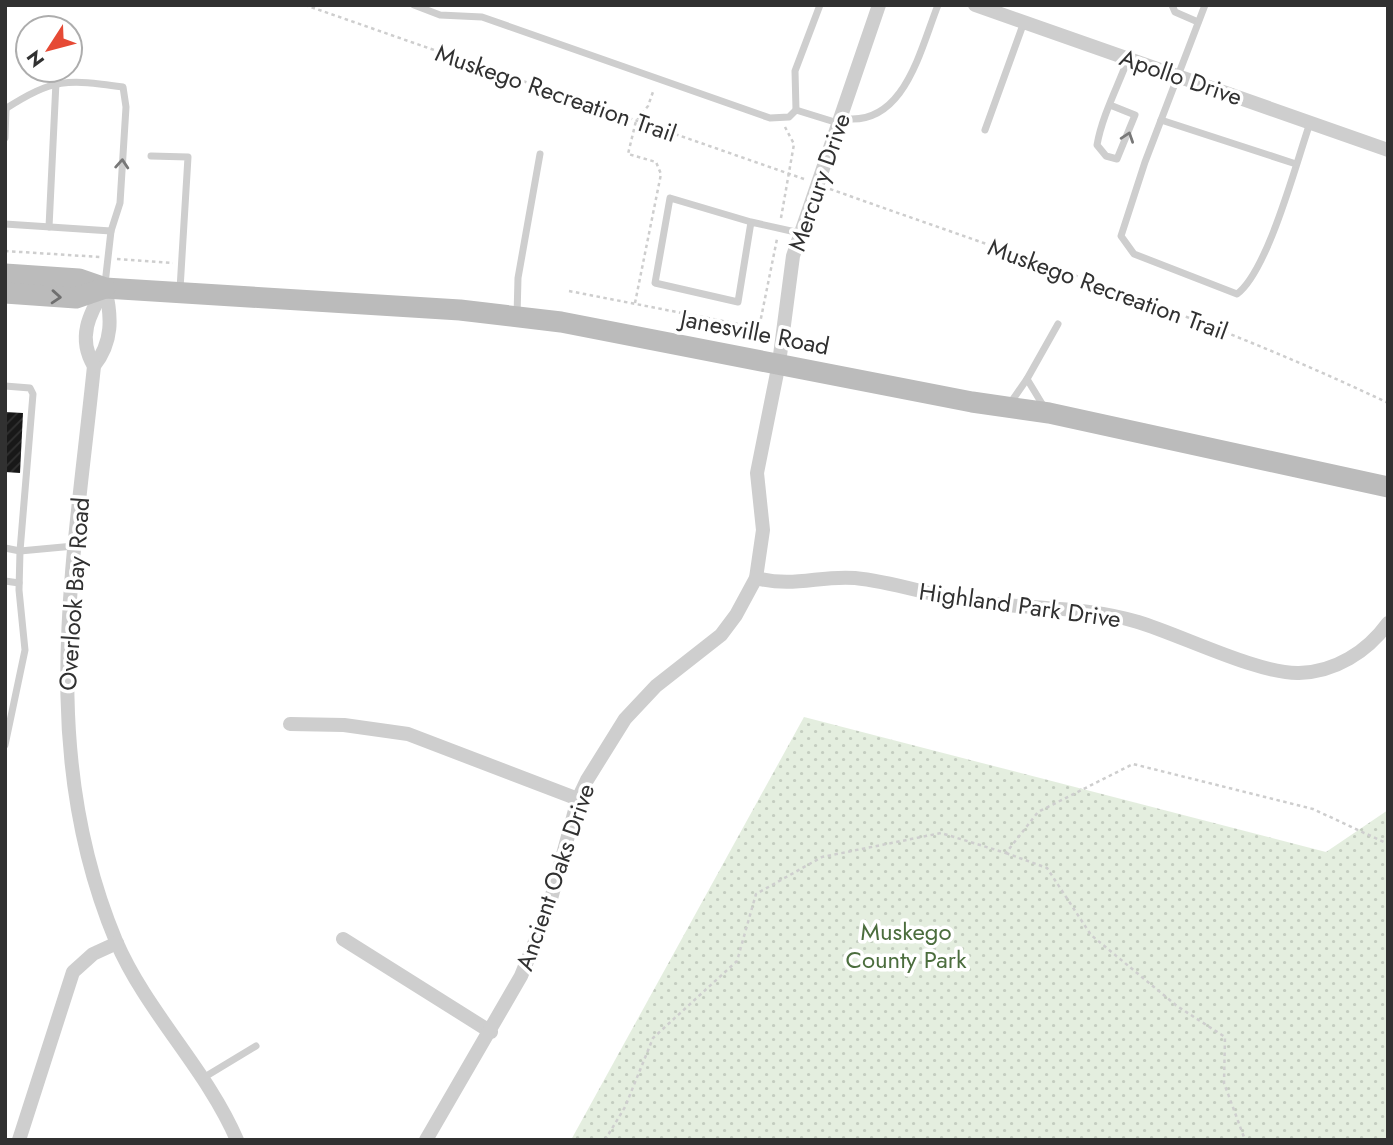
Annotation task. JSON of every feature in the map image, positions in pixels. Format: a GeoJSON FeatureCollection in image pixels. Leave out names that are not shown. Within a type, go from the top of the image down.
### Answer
{"type":"FeatureCollection","features":[{"type":"Feature","properties":{"kind":"main road","name":"Janesville Road"},"geometry":{"type":"LineString","coordinates":[[5,274],[79,279],[105,288],[516,316],[608,330],[1007,408],[1049,413],[1388,487]]}},
{"type":"Feature","properties":{"kind":"main road","name":"Janesville Road"},"geometry":{"type":"LineString","coordinates":[[5,293],[76,298],[105,288]]}},
{"type":"Feature","properties":{"kind":"street","name":"Mercury Drive"},"geometry":{"type":"LineString","coordinates":[[779,363],[793,256],[879,5]]}},
{"type":"Feature","properties":{"kind":"street","name":"Apollo Drive"},"geometry":{"type":"LineString","coordinates":[[975,5],[1016,15],[1128,59],[1388,150]]}},
{"type":"Feature","properties":{"kind":"street","name":"Overlook Bay Road"},"geometry":{"type":"LineString","coordinates":[[94,366],[85,351],[89,315],[105,288]]}},
{"type":"Feature","properties":{"kind":"street","name":"Overlook Bay Road"},"geometry":{"type":"LineString","coordinates":[[105,288],[111,315],[107,351],[94,366],[65,658],[71,760],[92,868],[117,943],[151,1004],[203,1078],[237,1140]]}},
{"type":"Feature","properties":{"kind":"street","name":"Ancient Oaks Drive"},"geometry":{"type":"LineString","coordinates":[[426,1140],[491,1032],[541,930],[558,879],[578,799],[625,719],[656,686],[721,635],[756,578],[763,530],[757,473],[779,363]]}},
{"type":"Feature","properties":{"kind":"street","name":"Highland Park Drive"},"geometry":{"type":"LineString","coordinates":[[756,578],[779,584],[853,578],[974,602],[1107,615],[1192,640],[1272,670],[1296,673],[1339,664],[1361,652],[1388,624]]}},
{"type":"Feature","properties":{"kind":"street"},"geometry":{"type":"LineString","coordinates":[[289,724],[344,725],[408,734],[578,799]]}},
{"type":"Feature","properties":{"kind":"street"},"geometry":{"type":"LineString","coordinates":[[343,939],[491,1032]]}},
{"type":"Feature","properties":{"kind":"street"},"geometry":{"type":"LineString","coordinates":[[19,1140],[73,972],[93,954],[117,943]]}},
{"type":"Feature","properties":{"kind":"lane"},"geometry":{"type":"LineString","coordinates":[[414,5],[440,15],[482,17],[771,118],[789,117],[796,110],[795,71],[820,5]]}},
{"type":"Feature","properties":{"kind":"lane"},"geometry":{"type":"LineString","coordinates":[[796,110],[856,121],[871,116],[897,99],[907,83],[938,5]]}},
{"type":"Feature","properties":{"kind":"lane"},"geometry":{"type":"LineString","coordinates":[[1172,5],[1175,12],[1198,22]]}},
{"type":"Feature","properties":{"kind":"lane"},"geometry":{"type":"LineString","coordinates":[[1205,5],[1121,236],[1134,254],[1237,294],[1247,286],[1260,264],[1310,123]]}},
{"type":"Feature","properties":{"kind":"lane"},"geometry":{"type":"LineString","coordinates":[[985,130],[1016,15]]}},
{"type":"Feature","properties":{"kind":"lane"},"geometry":{"type":"LineString","coordinates":[[1110,105],[1135,115],[1117,159],[1106,156],[1097,145],[1110,105],[1128,59]]}},
{"type":"Feature","properties":{"kind":"lane"},"geometry":{"type":"LineString","coordinates":[[5,138],[6,109],[37,89],[51,84]]}},
{"type":"Feature","properties":{"kind":"lane"},"geometry":{"type":"LineString","coordinates":[[49,227],[56,84]]}},
{"type":"Feature","properties":{"kind":"lane"},"geometry":{"type":"LineString","coordinates":[[84,84],[123,86],[126,107],[120,203],[111,231],[105,288]]}},
{"type":"Feature","properties":{"kind":"lane"},"geometry":{"type":"LineString","coordinates":[[1161,120],[1296,164]]}},
{"type":"Feature","properties":{"kind":"lane"},"geometry":{"type":"LineString","coordinates":[[516,316],[520,265],[540,154]]}},
{"type":"Feature","properties":{"kind":"lane"},"geometry":{"type":"LineString","coordinates":[[150,156],[188,157],[180,293]]}},
{"type":"Feature","properties":{"kind":"lane"},"geometry":{"type":"LineString","coordinates":[[751,222],[738,302],[655,283],[670,198],[751,222],[800,233]]}},
{"type":"Feature","properties":{"kind":"lane"},"geometry":{"type":"LineString","coordinates":[[5,224],[111,231]]}},
{"type":"Feature","properties":{"kind":"lane"},"geometry":{"type":"LineString","coordinates":[[1007,408],[1058,324]]}},
{"type":"Feature","properties":{"kind":"lane"},"geometry":{"type":"LineString","coordinates":[[1027,379],[1049,413]]}},
{"type":"Feature","properties":{"kind":"lane"},"geometry":{"type":"LineString","coordinates":[[5,386],[30,388],[33,394],[20,551],[19,583],[25,650],[5,744]]}},
{"type":"Feature","properties":{"kind":"lane"},"geometry":{"type":"LineString","coordinates":[[5,548],[20,551],[75,546]]}},
{"type":"Feature","properties":{"kind":"lane"},"geometry":{"type":"LineString","coordinates":[[5,581],[19,583]]}},
{"type":"Feature","properties":{"kind":"lane"},"geometry":{"type":"LineString","coordinates":[[203,1078],[256,1046]]}},
{"type":"Feature","properties":{"kind":"path","name":"Muskego Recreation Trail"},"geometry":{"type":"LineString","coordinates":[[305,5],[806,180]]}},
{"type":"Feature","properties":{"kind":"path"},"geometry":{"type":"LineString","coordinates":[[635,303],[660,174],[656,162],[628,154],[636,121],[641,114]]}},
{"type":"Feature","properties":{"kind":"path"},"geometry":{"type":"LineString","coordinates":[[569,291],[759,328],[794,144],[778,118]]}},
{"type":"Feature","properties":{"kind":"path","name":"Muskego Recreation Trail"},"geometry":{"type":"LineString","coordinates":[[824,187],[1092,282],[1274,351],[1388,403]]}},
{"type":"Feature","properties":{"kind":"path"},"geometry":{"type":"LineString","coordinates":[[5,251],[182,263]]}},
{"type":"Feature","properties":{"kind":"path"},"geometry":{"type":"LineString","coordinates":[[1006,853],[1038,812],[1133,764],[1313,809],[1388,844]]}},
{"type":"Feature","properties":{"kind":"path"},"geometry":{"type":"LineString","coordinates":[[605,1140],[625,1107],[653,1038],[737,961],[756,894],[822,858],[941,833],[1047,868],[1091,935],[1177,1006],[1224,1037],[1224,1083],[1245,1140]]}},
{"type":"Feature","properties":{"kind":"green space","name":"Muskego County Park"},"geometry":{"type":"Polygon","coordinates":[[[804,717],[1326,852],[1388,810],[1388,1140],[571,1140],[804,717]]]}},
{"type":"Feature","properties":{"kind":"building"},"geometry":{"type":"Polygon","coordinates":[[[5,412],[23,413],[20,473],[5,472],[5,412]]]}}]}
